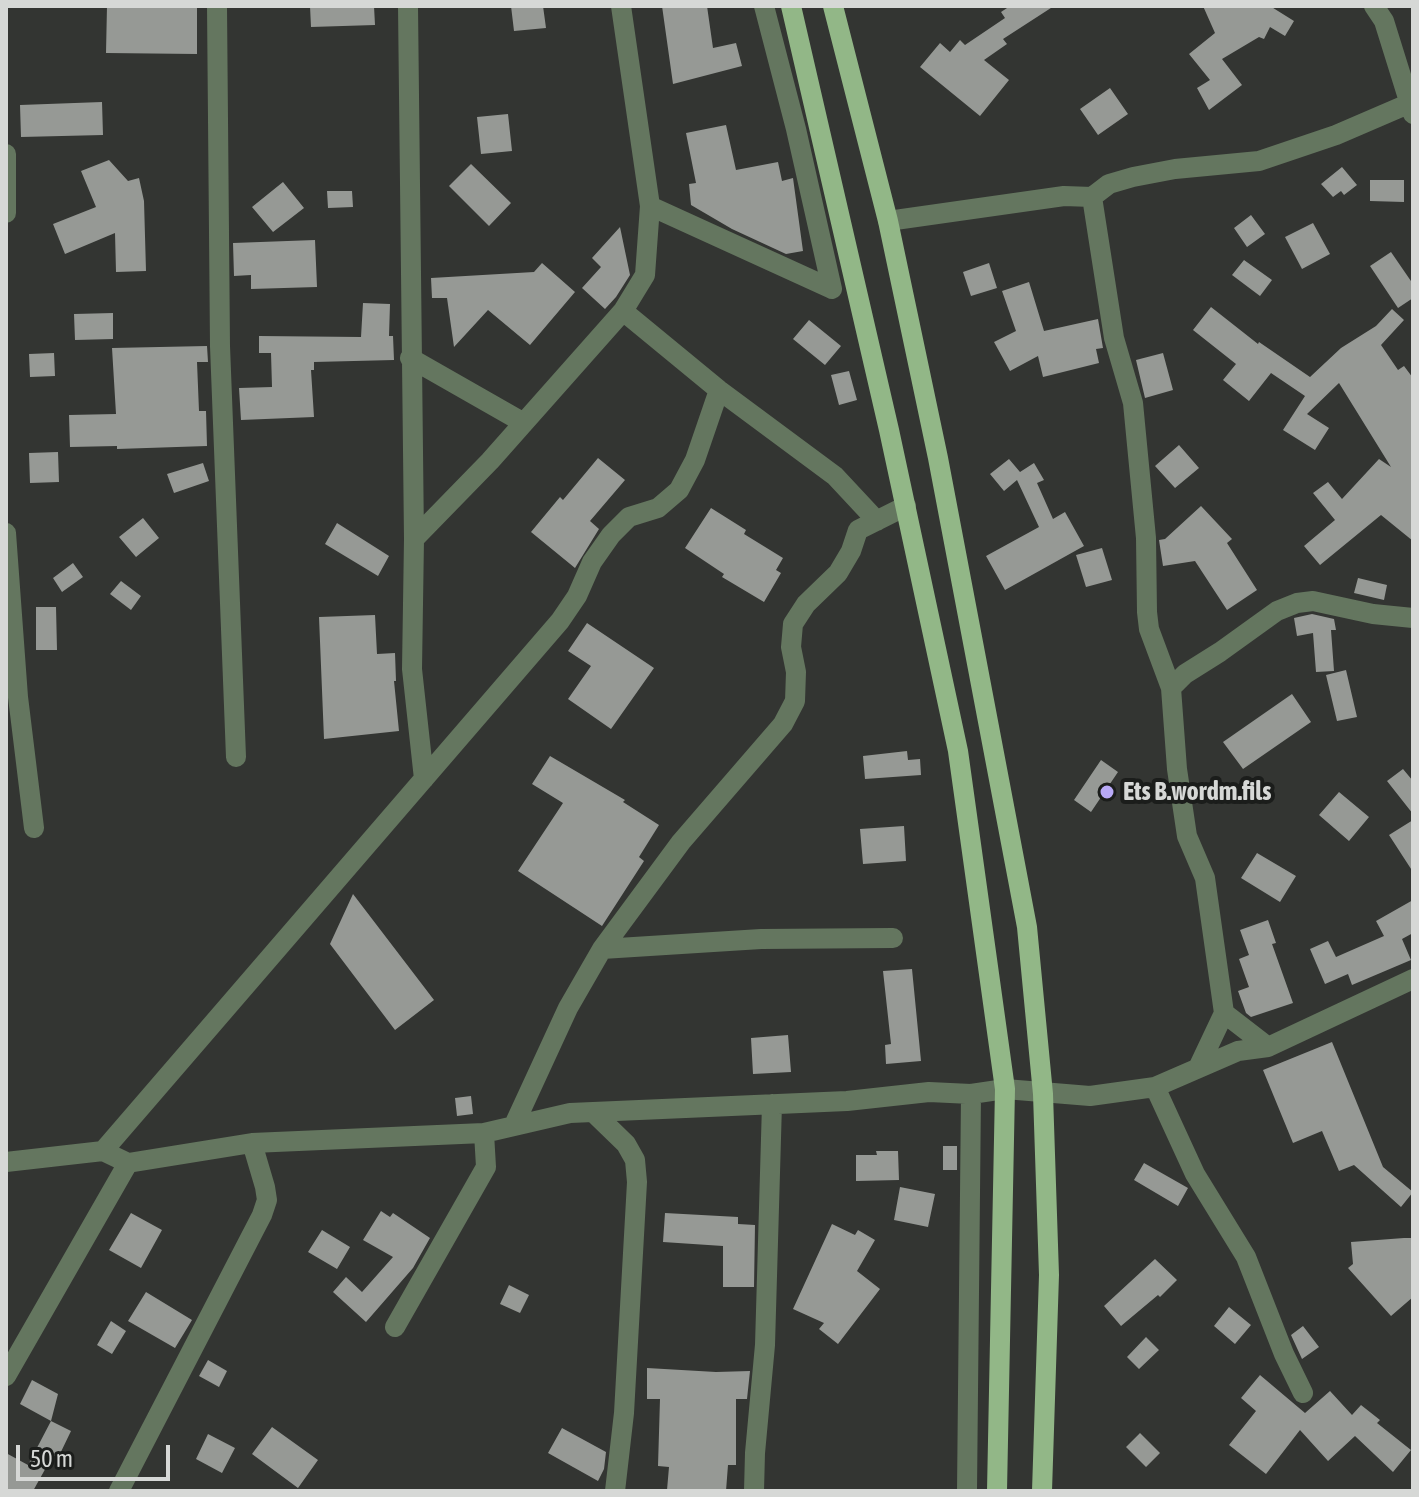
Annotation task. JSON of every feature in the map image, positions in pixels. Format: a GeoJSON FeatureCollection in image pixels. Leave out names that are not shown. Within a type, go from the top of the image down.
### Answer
{"type":"FeatureCollection","features":[{"type":"Feature","properties":{"kind":"main road"},"geometry":{"type":"LineString","coordinates":[[791,6],[906,506],[958,751],[1005,1089],[997,1491]]}},
{"type":"Feature","properties":{"kind":"main road"},"geometry":{"type":"LineString","coordinates":[[833,6],[888,221],[938,458],[1027,927],[1043,1094],[1049,1275],[1042,1491]]}},
{"type":"Feature","properties":{"kind":"street"},"geometry":{"type":"LineString","coordinates":[[217,6],[220,346],[236,757]]}},
{"type":"Feature","properties":{"kind":"street"},"geometry":{"type":"LineString","coordinates":[[408,6],[414,539],[412,669],[424,779]]}},
{"type":"Feature","properties":{"kind":"street"},"geometry":{"type":"LineString","coordinates":[[414,539],[524,423],[623,311],[645,275],[650,206],[621,6]]}},
{"type":"Feature","properties":{"kind":"street"},"geometry":{"type":"LineString","coordinates":[[650,206],[832,289],[764,6]]}},
{"type":"Feature","properties":{"kind":"street"},"geometry":{"type":"LineString","coordinates":[[888,221],[1064,196],[1092,197],[1109,184],[1133,177],[1175,169],[1259,161],[1411,109],[1384,11]]}},
{"type":"Feature","properties":{"kind":"street"},"geometry":{"type":"LineString","coordinates":[[6,154],[6,213]]}},
{"type":"Feature","properties":{"kind":"street"},"geometry":{"type":"LineString","coordinates":[[1092,197],[1114,338],[1133,403],[1146,538],[1148,621],[1171,688],[1177,769],[1187,836],[1205,878],[1224,1013],[1198,1068]]}},
{"type":"Feature","properties":{"kind":"street"},"geometry":{"type":"LineString","coordinates":[[623,311],[719,390],[835,476],[877,521]]}},
{"type":"Feature","properties":{"kind":"street"},"geometry":{"type":"LineString","coordinates":[[410,358],[524,423]]}},
{"type":"Feature","properties":{"kind":"street"},"geometry":{"type":"LineString","coordinates":[[103,1151],[560,621],[577,596],[592,562],[611,535],[629,517],[658,508],[679,490],[695,460],[719,390]]}},
{"type":"Feature","properties":{"kind":"street"},"geometry":{"type":"LineString","coordinates":[[514,1125],[568,1008],[602,949],[681,842],[783,724],[795,701],[796,672],[791,647],[793,624],[806,604],[838,573],[851,551],[858,530],[906,506]]}},
{"type":"Feature","properties":{"kind":"street"},"geometry":{"type":"LineString","coordinates":[[6,533],[12,698],[34,828]]}},
{"type":"Feature","properties":{"kind":"street"},"geometry":{"type":"LineString","coordinates":[[1171,688],[1185,674],[1277,611],[1297,603],[1313,601],[1373,614],[1413,618]]}},
{"type":"Feature","properties":{"kind":"street"},"geometry":{"type":"LineString","coordinates":[[602,949],[761,939],[893,938]]}},
{"type":"Feature","properties":{"kind":"street"},"geometry":{"type":"LineString","coordinates":[[6,1162],[103,1151],[128,1163],[252,1143],[484,1133],[545,1117],[593,1112],[847,1101],[929,1092],[971,1094],[1005,1089],[1090,1096],[1155,1087],[1238,1051],[1268,1047],[1413,979]]}},
{"type":"Feature","properties":{"kind":"street"},"geometry":{"type":"LineString","coordinates":[[1224,1013],[1268,1047]]}},
{"type":"Feature","properties":{"kind":"street"},"geometry":{"type":"LineString","coordinates":[[1155,1087],[1195,1174],[1246,1257],[1284,1354],[1303,1393]]}},
{"type":"Feature","properties":{"kind":"street"},"geometry":{"type":"LineString","coordinates":[[967,1491],[971,1094]]}},
{"type":"Feature","properties":{"kind":"street"},"geometry":{"type":"LineString","coordinates":[[754,1491],[765,1345],[772,1104]]}},
{"type":"Feature","properties":{"kind":"street"},"geometry":{"type":"LineString","coordinates":[[593,1112],[626,1144],[635,1160],[637,1182],[624,1413],[615,1491]]}},
{"type":"Feature","properties":{"kind":"street"},"geometry":{"type":"LineString","coordinates":[[395,1327],[486,1167],[484,1133]]}},
{"type":"Feature","properties":{"kind":"street"},"geometry":{"type":"LineString","coordinates":[[119,1491],[262,1215],[267,1200],[252,1143]]}},
{"type":"Feature","properties":{"kind":"street"},"geometry":{"type":"LineString","coordinates":[[6,1376],[128,1163]]}},
{"type":"Feature","properties":{"kind":"building"},"geometry":{"type":"Polygon","coordinates":[[[107,6],[197,6],[197,54],[106,53],[107,6]]]}},
{"type":"Feature","properties":{"kind":"building"},"geometry":{"type":"Polygon","coordinates":[[[310,6],[374,6],[375,25],[311,27],[310,6]]]}},
{"type":"Feature","properties":{"kind":"building"},"geometry":{"type":"Polygon","coordinates":[[[511,6],[543,6],[546,28],[514,31],[511,6]]]}},
{"type":"Feature","properties":{"kind":"building"},"geometry":{"type":"Polygon","coordinates":[[[662,6],[707,6],[713,48],[736,43],[742,66],[673,84],[662,6]]]}},
{"type":"Feature","properties":{"kind":"building"},"geometry":{"type":"Polygon","coordinates":[[[1010,6],[1054,6],[1003,39],[1007,44],[984,60],[1009,80],[980,116],[920,67],[940,43],[950,52],[960,40],[965,45],[1005,18],[1001,12],[1010,6]]]}},
{"type":"Feature","properties":{"kind":"building"},"geometry":{"type":"Polygon","coordinates":[[[1203,6],[1270,6],[1294,21],[1285,36],[1270,27],[1264,39],[1259,37],[1222,59],[1242,85],[1209,110],[1197,88],[1210,80],[1189,54],[1215,33],[1203,6]]]}},
{"type":"Feature","properties":{"kind":"building"},"geometry":{"type":"Polygon","coordinates":[[[1110,88],[1128,114],[1098,135],[1080,109],[1110,88]]]}},
{"type":"Feature","properties":{"kind":"building"},"geometry":{"type":"Polygon","coordinates":[[[102,102],[103,135],[21,137],[20,105],[102,102]]]}},
{"type":"Feature","properties":{"kind":"building"},"geometry":{"type":"Polygon","coordinates":[[[508,114],[512,151],[481,154],[477,117],[508,114]]]}},
{"type":"Feature","properties":{"kind":"building"},"geometry":{"type":"Polygon","coordinates":[[[726,125],[736,170],[778,162],[782,181],[793,178],[803,251],[786,254],[732,229],[691,205],[689,184],[696,183],[686,133],[726,125]]]}},
{"type":"Feature","properties":{"kind":"building"},"geometry":{"type":"Polygon","coordinates":[[[109,160],[128,181],[139,178],[144,201],[146,271],[116,272],[115,233],[65,254],[53,224],[96,207],[81,171],[109,160]]]}},
{"type":"Feature","properties":{"kind":"building"},"geometry":{"type":"Polygon","coordinates":[[[471,164],[511,203],[489,226],[449,186],[471,164]]]}},
{"type":"Feature","properties":{"kind":"building"},"geometry":{"type":"Polygon","coordinates":[[[1342,167],[1357,185],[1344,195],[1341,191],[1333,197],[1321,184],[1342,167]]]}},
{"type":"Feature","properties":{"kind":"building"},"geometry":{"type":"Polygon","coordinates":[[[1370,180],[1404,180],[1404,202],[1370,201],[1370,180]]]}},
{"type":"Feature","properties":{"kind":"building"},"geometry":{"type":"Polygon","coordinates":[[[283,182],[304,208],[273,232],[252,207],[283,182]]]}},
{"type":"Feature","properties":{"kind":"building"},"geometry":{"type":"Polygon","coordinates":[[[327,191],[352,191],[353,207],[328,208],[327,191]]]}},
{"type":"Feature","properties":{"kind":"building"},"geometry":{"type":"Polygon","coordinates":[[[1251,215],[1265,234],[1247,247],[1234,228],[1251,215]]]}},
{"type":"Feature","properties":{"kind":"building"},"geometry":{"type":"Polygon","coordinates":[[[1313,223],[1330,254],[1302,269],[1285,237],[1313,223]]]}},
{"type":"Feature","properties":{"kind":"building"},"geometry":{"type":"Polygon","coordinates":[[[620,227],[630,275],[605,309],[582,288],[601,267],[592,258],[620,227]]]}},
{"type":"Feature","properties":{"kind":"building"},"geometry":{"type":"Polygon","coordinates":[[[315,240],[317,287],[251,289],[251,275],[234,276],[233,243],[315,240]]]}},
{"type":"Feature","properties":{"kind":"building"},"geometry":{"type":"Polygon","coordinates":[[[1391,252],[1413,284],[1413,298],[1398,308],[1370,266],[1391,252]]]}},
{"type":"Feature","properties":{"kind":"building"},"geometry":{"type":"Polygon","coordinates":[[[1244,260],[1272,280],[1260,296],[1232,275],[1244,260]]]}},
{"type":"Feature","properties":{"kind":"building"},"geometry":{"type":"Polygon","coordinates":[[[542,263],[575,292],[530,345],[488,310],[454,347],[447,298],[432,298],[431,278],[534,272],[542,263]]]}},
{"type":"Feature","properties":{"kind":"building"},"geometry":{"type":"Polygon","coordinates":[[[989,263],[997,288],[971,296],[963,272],[989,263]]]}},
{"type":"Feature","properties":{"kind":"building"},"geometry":{"type":"Polygon","coordinates":[[[1029,282],[1044,331],[1098,319],[1103,348],[1096,349],[1099,363],[1043,377],[1038,356],[1010,371],[994,342],[1016,331],[1002,291],[1029,282]]]}},
{"type":"Feature","properties":{"kind":"building"},"geometry":{"type":"Polygon","coordinates":[[[363,303],[390,304],[389,336],[393,336],[394,360],[314,362],[314,370],[311,370],[314,417],[241,420],[239,388],[272,387],[271,353],[259,353],[259,336],[361,337],[363,303]]]}},
{"type":"Feature","properties":{"kind":"building"},"geometry":{"type":"Polygon","coordinates":[[[1211,307],[1258,344],[1310,377],[1341,348],[1376,326],[1392,309],[1404,320],[1381,345],[1398,370],[1404,366],[1413,378],[1413,541],[1381,515],[1320,565],[1304,546],[1335,520],[1313,493],[1328,482],[1342,499],[1379,459],[1391,467],[1339,383],[1307,414],[1329,428],[1315,450],[1283,430],[1305,396],[1271,373],[1249,401],[1223,380],[1236,364],[1193,330],[1211,307]]]}},
{"type":"Feature","properties":{"kind":"building"},"geometry":{"type":"Polygon","coordinates":[[[113,313],[113,339],[75,340],[74,314],[113,313]]]}},
{"type":"Feature","properties":{"kind":"building"},"geometry":{"type":"Polygon","coordinates":[[[809,320],[841,346],[825,365],[793,339],[809,320]]]}},
{"type":"Feature","properties":{"kind":"building"},"geometry":{"type":"Polygon","coordinates":[[[207,346],[208,362],[197,362],[199,411],[206,411],[207,446],[70,447],[69,415],[116,414],[112,348],[207,346]]]}},
{"type":"Feature","properties":{"kind":"building"},"geometry":{"type":"Polygon","coordinates":[[[54,353],[55,376],[30,377],[29,354],[54,353]]]}},
{"type":"Feature","properties":{"kind":"building"},"geometry":{"type":"Polygon","coordinates":[[[1163,353],[1173,390],[1145,398],[1136,360],[1163,353]]]}},
{"type":"Feature","properties":{"kind":"building"},"geometry":{"type":"Polygon","coordinates":[[[849,371],[857,400],[839,405],[831,375],[849,371]]]}},
{"type":"Feature","properties":{"kind":"building"},"geometry":{"type":"Polygon","coordinates":[[[1179,445],[1199,468],[1175,488],[1155,466],[1179,445]]]}},
{"type":"Feature","properties":{"kind":"building"},"geometry":{"type":"Polygon","coordinates":[[[58,452],[59,482],[30,483],[29,453],[58,452]]]}},
{"type":"Feature","properties":{"kind":"building"},"geometry":{"type":"Polygon","coordinates":[[[598,458],[625,480],[590,521],[599,529],[575,568],[531,532],[598,458]]]}},
{"type":"Feature","properties":{"kind":"building"},"geometry":{"type":"Polygon","coordinates":[[[1009,459],[1020,472],[1034,463],[1044,480],[1037,483],[1053,519],[1065,512],[1084,546],[1005,590],[986,556],[1039,527],[1017,480],[1004,491],[990,474],[1009,459]]]}},
{"type":"Feature","properties":{"kind":"building"},"geometry":{"type":"Polygon","coordinates":[[[203,463],[209,481],[174,493],[167,474],[203,463]]]}},
{"type":"Feature","properties":{"kind":"building"},"geometry":{"type":"Polygon","coordinates":[[[1201,506],[1232,539],[1227,543],[1257,590],[1227,610],[1195,561],[1163,566],[1159,540],[1165,539],[1201,506]]]}},
{"type":"Feature","properties":{"kind":"building"},"geometry":{"type":"Polygon","coordinates":[[[711,508],[746,530],[744,534],[783,558],[776,570],[781,573],[764,602],[722,577],[724,574],[685,548],[711,508]]]}},
{"type":"Feature","properties":{"kind":"building"},"geometry":{"type":"Polygon","coordinates":[[[143,518],[159,538],[136,557],[119,537],[143,518]]]}},
{"type":"Feature","properties":{"kind":"building"},"geometry":{"type":"Polygon","coordinates":[[[337,523],[389,556],[378,576],[325,544],[337,523]]]}},
{"type":"Feature","properties":{"kind":"building"},"geometry":{"type":"Polygon","coordinates":[[[1102,548],[1112,580],[1086,587],[1076,555],[1102,548]]]}},
{"type":"Feature","properties":{"kind":"building"},"geometry":{"type":"Polygon","coordinates":[[[73,563],[83,577],[62,592],[53,578],[73,563]]]}},
{"type":"Feature","properties":{"kind":"building"},"geometry":{"type":"Polygon","coordinates":[[[1358,578],[1387,585],[1384,600],[1354,593],[1358,578]]]}},
{"type":"Feature","properties":{"kind":"building"},"geometry":{"type":"Polygon","coordinates":[[[121,581],[141,596],[131,610],[110,594],[121,581]]]}},
{"type":"Feature","properties":{"kind":"building"},"geometry":{"type":"Polygon","coordinates":[[[36,607],[56,607],[57,650],[36,650],[36,607]]]}},
{"type":"Feature","properties":{"kind":"building"},"geometry":{"type":"Polygon","coordinates":[[[1312,614],[1334,619],[1336,630],[1331,630],[1334,671],[1316,672],[1313,633],[1297,636],[1294,618],[1312,614]]]}},
{"type":"Feature","properties":{"kind":"building"},"geometry":{"type":"Polygon","coordinates":[[[375,615],[377,654],[395,653],[394,681],[399,731],[324,739],[319,617],[375,615]]]}},
{"type":"Feature","properties":{"kind":"building"},"geometry":{"type":"Polygon","coordinates":[[[587,623],[654,668],[611,729],[568,699],[591,666],[568,651],[587,623]]]}},
{"type":"Feature","properties":{"kind":"building"},"geometry":{"type":"Polygon","coordinates":[[[1346,670],[1357,717],[1337,721],[1326,675],[1346,670]]]}},
{"type":"Feature","properties":{"kind":"building"},"geometry":{"type":"Polygon","coordinates":[[[1292,694],[1311,722],[1243,769],[1223,742],[1292,694]]]}},
{"type":"Feature","properties":{"kind":"building"},"geometry":{"type":"Polygon","coordinates":[[[907,751],[908,760],[920,759],[921,775],[865,779],[863,756],[907,751]]]}},
{"type":"Feature","properties":{"kind":"building"},"geometry":{"type":"Polygon","coordinates":[[[550,756],[625,800],[623,802],[659,825],[639,857],[644,861],[602,926],[518,871],[563,803],[532,784],[550,756]]]}},
{"type":"Feature","properties":{"kind":"building"},"geometry":{"type":"Polygon","coordinates":[[[1101,760],[1118,772],[1091,812],[1074,800],[1101,760]]]}},
{"type":"Feature","properties":{"kind":"building"},"geometry":{"type":"Polygon","coordinates":[[[1403,769],[1413,781],[1413,814],[1387,781],[1403,769]]]}},
{"type":"Feature","properties":{"kind":"building"},"geometry":{"type":"Polygon","coordinates":[[[1339,792],[1369,817],[1349,841],[1319,815],[1339,792]]]}},
{"type":"Feature","properties":{"kind":"building"},"geometry":{"type":"Polygon","coordinates":[[[1413,820],[1413,872],[1389,835],[1413,820]]]}},
{"type":"Feature","properties":{"kind":"building"},"geometry":{"type":"Polygon","coordinates":[[[904,826],[906,861],[863,864],[860,829],[904,826]]]}},
{"type":"Feature","properties":{"kind":"building"},"geometry":{"type":"Polygon","coordinates":[[[1257,853],[1296,876],[1280,902],[1241,878],[1257,853]]]}},
{"type":"Feature","properties":{"kind":"building"},"geometry":{"type":"Polygon","coordinates":[[[353,894],[434,1000],[395,1030],[330,944],[353,894]]]}},
{"type":"Feature","properties":{"kind":"building"},"geometry":{"type":"Polygon","coordinates":[[[1413,900],[1413,933],[1402,939],[1411,960],[1352,985],[1348,974],[1325,984],[1310,949],[1328,941],[1336,957],[1384,936],[1376,921],[1413,900]]]}},
{"type":"Feature","properties":{"kind":"building"},"geometry":{"type":"Polygon","coordinates":[[[1268,920],[1276,943],[1272,944],[1293,1003],[1251,1017],[1246,1013],[1238,991],[1249,987],[1239,959],[1249,955],[1240,930],[1268,920]]]}},
{"type":"Feature","properties":{"kind":"building"},"geometry":{"type":"Polygon","coordinates":[[[912,969],[921,1061],[886,1064],[885,1045],[891,1044],[883,971],[912,969]]]}},
{"type":"Feature","properties":{"kind":"building"},"geometry":{"type":"Polygon","coordinates":[[[788,1035],[791,1072],[753,1074],[751,1038],[788,1035]]]}},
{"type":"Feature","properties":{"kind":"building"},"geometry":{"type":"Polygon","coordinates":[[[1332,1042],[1383,1167],[1413,1192],[1401,1207],[1354,1165],[1339,1171],[1322,1131],[1293,1143],[1263,1070],[1332,1042]]]}},
{"type":"Feature","properties":{"kind":"building"},"geometry":{"type":"Polygon","coordinates":[[[471,1096],[473,1114],[457,1116],[455,1098],[471,1096]]]}},
{"type":"Feature","properties":{"kind":"building"},"geometry":{"type":"Polygon","coordinates":[[[943,1146],[957,1146],[957,1170],[943,1170],[943,1146]]]}},
{"type":"Feature","properties":{"kind":"building"},"geometry":{"type":"Polygon","coordinates":[[[876,1151],[898,1151],[899,1180],[856,1181],[856,1155],[877,1155],[876,1151]]]}},
{"type":"Feature","properties":{"kind":"building"},"geometry":{"type":"Polygon","coordinates":[[[1144,1163],[1188,1188],[1178,1206],[1134,1180],[1144,1163]]]}},
{"type":"Feature","properties":{"kind":"building"},"geometry":{"type":"Polygon","coordinates":[[[900,1187],[935,1194],[928,1227],[894,1220],[900,1187]]]}},
{"type":"Feature","properties":{"kind":"building"},"geometry":{"type":"Polygon","coordinates":[[[381,1211],[390,1217],[393,1213],[430,1238],[413,1268],[366,1322],[333,1292],[346,1277],[362,1292],[393,1257],[363,1240],[381,1211]]]}},
{"type":"Feature","properties":{"kind":"building"},"geometry":{"type":"Polygon","coordinates":[[[131,1213],[162,1230],[141,1268],[109,1250],[131,1213]]]}},
{"type":"Feature","properties":{"kind":"building"},"geometry":{"type":"Polygon","coordinates":[[[665,1213],[738,1217],[738,1224],[755,1225],[754,1287],[723,1287],[723,1246],[663,1242],[665,1213]]]}},
{"type":"Feature","properties":{"kind":"building"},"geometry":{"type":"Polygon","coordinates":[[[832,1224],[855,1235],[858,1230],[875,1240],[857,1271],[880,1289],[838,1344],[819,1329],[824,1323],[793,1309],[832,1224]]]}},
{"type":"Feature","properties":{"kind":"building"},"geometry":{"type":"Polygon","coordinates":[[[322,1230],[350,1247],[337,1269],[308,1252],[322,1230]]]}},
{"type":"Feature","properties":{"kind":"building"},"geometry":{"type":"Polygon","coordinates":[[[1413,1238],[1413,1297],[1391,1316],[1348,1268],[1353,1264],[1351,1242],[1413,1238]]]}},
{"type":"Feature","properties":{"kind":"building"},"geometry":{"type":"Polygon","coordinates":[[[1155,1259],[1177,1280],[1121,1326],[1104,1306],[1155,1259]]]}},
{"type":"Feature","properties":{"kind":"building"},"geometry":{"type":"Polygon","coordinates":[[[509,1285],[529,1295],[520,1313],[500,1304],[509,1285]]]}},
{"type":"Feature","properties":{"kind":"building"},"geometry":{"type":"Polygon","coordinates":[[[146,1292],[192,1320],[175,1348],[128,1321],[146,1292]]]}},
{"type":"Feature","properties":{"kind":"building"},"geometry":{"type":"Polygon","coordinates":[[[1229,1307],[1251,1325],[1235,1344],[1214,1326],[1229,1307]]]}},
{"type":"Feature","properties":{"kind":"building"},"geometry":{"type":"Polygon","coordinates":[[[111,1321],[126,1331],[112,1354],[97,1345],[111,1321]]]}},
{"type":"Feature","properties":{"kind":"building"},"geometry":{"type":"Polygon","coordinates":[[[1303,1326],[1319,1347],[1302,1359],[1291,1335],[1303,1326]]]}},
{"type":"Feature","properties":{"kind":"building"},"geometry":{"type":"Polygon","coordinates":[[[1146,1337],[1159,1350],[1139,1369],[1127,1357],[1146,1337]]]}},
{"type":"Feature","properties":{"kind":"building"},"geometry":{"type":"Polygon","coordinates":[[[208,1360],[227,1371],[219,1387],[199,1376],[208,1360]]]}},
{"type":"Feature","properties":{"kind":"building"},"geometry":{"type":"Polygon","coordinates":[[[647,1368],[750,1371],[747,1399],[736,1399],[736,1465],[728,1465],[726,1491],[667,1490],[669,1467],[658,1466],[660,1399],[647,1399],[647,1368]]]}},
{"type":"Feature","properties":{"kind":"building"},"geometry":{"type":"Polygon","coordinates":[[[1260,1375],[1305,1413],[1330,1391],[1352,1415],[1361,1405],[1380,1420],[1377,1423],[1411,1450],[1393,1472],[1355,1436],[1328,1461],[1300,1430],[1266,1474],[1229,1445],[1256,1411],[1241,1398],[1260,1375]]]}},
{"type":"Feature","properties":{"kind":"building"},"geometry":{"type":"Polygon","coordinates":[[[32,1380],[58,1394],[51,1421],[20,1404],[32,1380]]]}},
{"type":"Feature","properties":{"kind":"building"},"geometry":{"type":"Polygon","coordinates":[[[51,1421],[71,1431],[58,1458],[53,1455],[33,1491],[6,1491],[6,1453],[28,1465],[51,1421]]]}},
{"type":"Feature","properties":{"kind":"building"},"geometry":{"type":"Polygon","coordinates":[[[272,1427],[318,1460],[298,1488],[252,1454],[272,1427]]]}},
{"type":"Feature","properties":{"kind":"building"},"geometry":{"type":"Polygon","coordinates":[[[562,1428],[606,1452],[604,1469],[598,1481],[548,1453],[562,1428]]]}},
{"type":"Feature","properties":{"kind":"building"},"geometry":{"type":"Polygon","coordinates":[[[1140,1433],[1160,1453],[1146,1467],[1126,1447],[1140,1433]]]}},
{"type":"Feature","properties":{"kind":"building"},"geometry":{"type":"Polygon","coordinates":[[[208,1434],[235,1448],[222,1473],[196,1459],[208,1434]]]}},
{"type":"Feature","properties":{"kind":"place","name":"Ets B.wordm.fils"},"geometry":{"type":"Point","coordinates":[1107,792]}}]}
